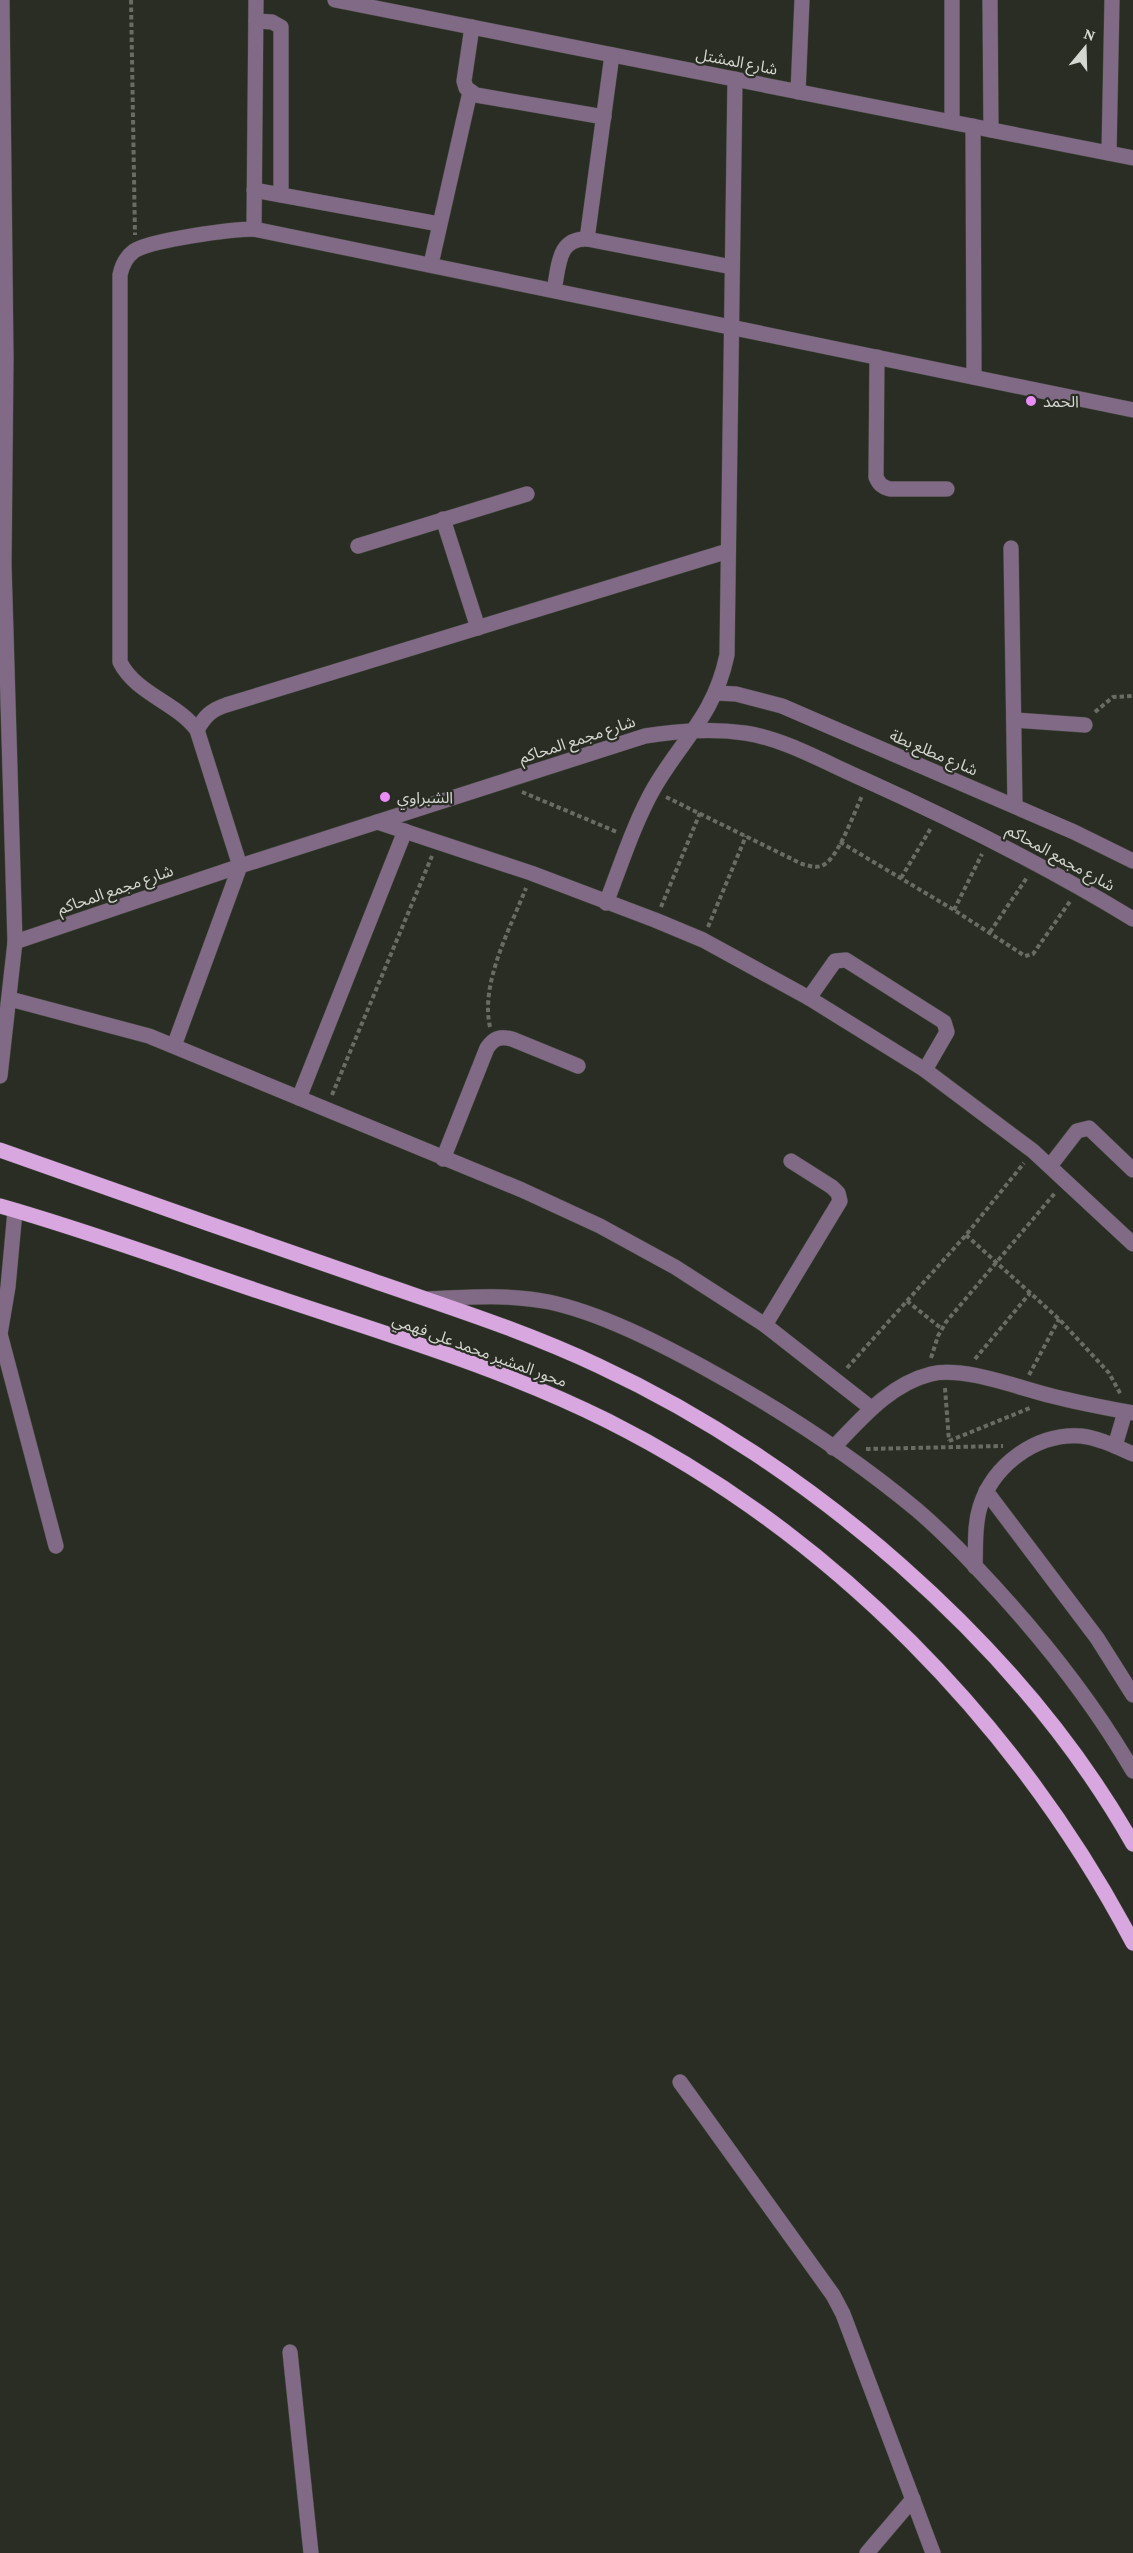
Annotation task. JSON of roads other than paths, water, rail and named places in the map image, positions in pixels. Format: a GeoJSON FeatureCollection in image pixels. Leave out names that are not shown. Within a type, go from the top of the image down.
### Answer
{"type":"FeatureCollection","features":[{"type":"Feature","properties":{"kind":"main road","name":"محور المشير محمد على فهمي"},"geometry":{"type":"LineString","coordinates":[[0,1150],[550,1344],[650,1391],[744,1446],[843,1517],[934,1596],[1002,1666],[1064,1741],[1120,1821],[1133,1844]]}},
{"type":"Feature","properties":{"kind":"main road","name":"محور المشير محمد على فهمي"},"geometry":{"type":"LineString","coordinates":[[7,1209],[506,1375],[610,1422],[709,1479],[814,1556],[895,1626],[936,1669],[1017,1762],[1055,1814],[1090,1867],[1133,1942]]}},
{"type":"Feature","properties":{"kind":"street"},"geometry":{"type":"LineString","coordinates":[[0,1076],[15,942],[4,691],[2,570],[3,0]]}},
{"type":"Feature","properties":{"kind":"street"},"geometry":{"type":"LineString","coordinates":[[254,229],[256,0]]}},
{"type":"Feature","properties":{"kind":"street","name":"شارع المشتل"},"geometry":{"type":"LineString","coordinates":[[335,0],[1133,158]]}},
{"type":"Feature","properties":{"kind":"street"},"geometry":{"type":"LineString","coordinates":[[798,92],[802,0]]}},
{"type":"Feature","properties":{"kind":"street"},"geometry":{"type":"LineString","coordinates":[[952,0],[952,122]]}},
{"type":"Feature","properties":{"kind":"street"},"geometry":{"type":"LineString","coordinates":[[990,0],[991,130]]}},
{"type":"Feature","properties":{"kind":"street"},"geometry":{"type":"LineString","coordinates":[[1109,153],[1112,0]]}},
{"type":"Feature","properties":{"kind":"street"},"geometry":{"type":"LineString","coordinates":[[256,21],[272,22],[281,27],[281,195]]}},
{"type":"Feature","properties":{"kind":"street"},"geometry":{"type":"LineString","coordinates":[[472,27],[464,81],[470,92],[476,95],[604,117]]}},
{"type":"Feature","properties":{"kind":"street"},"geometry":{"type":"LineString","coordinates":[[587,239],[612,55]]}},
{"type":"Feature","properties":{"kind":"street"},"geometry":{"type":"LineString","coordinates":[[606,903],[653,790],[672,758],[696,729],[716,693],[727,656],[735,79]]}},
{"type":"Feature","properties":{"kind":"street"},"geometry":{"type":"LineString","coordinates":[[431,264],[470,92]]}},
{"type":"Feature","properties":{"kind":"street"},"geometry":{"type":"LineString","coordinates":[[973,126],[974,377]]}},
{"type":"Feature","properties":{"kind":"street"},"geometry":{"type":"LineString","coordinates":[[254,190],[439,224]]}},
{"type":"Feature","properties":{"kind":"street"},"geometry":{"type":"LineString","coordinates":[[174,1046],[240,866],[197,730],[188,718],[127,676],[120,662],[120,275],[123,265],[135,251],[220,231],[254,229],[1133,410]]}},
{"type":"Feature","properties":{"kind":"street"},"geometry":{"type":"LineString","coordinates":[[554,290],[561,254],[566,244],[576,239],[587,239],[732,267]]}},
{"type":"Feature","properties":{"kind":"street"},"geometry":{"type":"LineString","coordinates":[[877,357],[876,477],[879,483],[890,489],[947,489]]}},
{"type":"Feature","properties":{"kind":"street"},"geometry":{"type":"LineString","coordinates":[[358,546],[527,494]]}},
{"type":"Feature","properties":{"kind":"street"},"geometry":{"type":"LineString","coordinates":[[443,519],[478,628]]}},
{"type":"Feature","properties":{"kind":"street"},"geometry":{"type":"LineString","coordinates":[[1011,548],[1015,806]]}},
{"type":"Feature","properties":{"kind":"street"},"geometry":{"type":"LineString","coordinates":[[197,730],[204,718],[213,710],[728,551]]}},
{"type":"Feature","properties":{"kind":"street","name":"شارع مطلع بطة"},"geometry":{"type":"LineString","coordinates":[[716,693],[736,694],[782,706],[1015,806],[1133,861]]}},
{"type":"Feature","properties":{"kind":"street"},"geometry":{"type":"LineString","coordinates":[[1014,720],[1085,725]]}},
{"type":"Feature","properties":{"kind":"street","name":"شارع مجمع المحاكم"},"geometry":{"type":"LineString","coordinates":[[15,942],[240,866],[645,736],[696,729],[746,733],[795,749],[990,838],[1038,863],[1133,919]]}},
{"type":"Feature","properties":{"kind":"street"},"geometry":{"type":"LineString","coordinates":[[377,822],[531,873],[654,920],[703,940],[809,998],[925,1070],[1033,1151],[1133,1244]]}},
{"type":"Feature","properties":{"kind":"street"},"geometry":{"type":"LineString","coordinates":[[298,1098],[405,831]]}},
{"type":"Feature","properties":{"kind":"street"},"geometry":{"type":"LineString","coordinates":[[809,998],[835,961],[846,960],[944,1022],[947,1032],[925,1070]]}},
{"type":"Feature","properties":{"kind":"street"},"geometry":{"type":"LineString","coordinates":[[10,999],[124,1028],[174,1046],[522,1190],[600,1226],[675,1267],[765,1325],[872,1408]]}},
{"type":"Feature","properties":{"kind":"street"},"geometry":{"type":"LineString","coordinates":[[443,1158],[487,1048],[493,1040],[502,1037],[512,1039],[578,1066]]}},
{"type":"Feature","properties":{"kind":"street"},"geometry":{"type":"LineString","coordinates":[[1050,1166],[1077,1131],[1089,1128],[1133,1170]]}},
{"type":"Feature","properties":{"kind":"street"},"geometry":{"type":"LineString","coordinates":[[765,1325],[840,1201],[838,1193],[832,1187],[791,1161]]}},
{"type":"Feature","properties":{"kind":"street"},"geometry":{"type":"LineString","coordinates":[[7,1209],[8,1287],[0,1334],[56,1546]]}},
{"type":"Feature","properties":{"kind":"street"},"geometry":{"type":"LineString","coordinates":[[425,1299],[495,1296],[551,1303],[578,1311],[681,1355],[749,1394],[834,1449],[918,1511],[947,1537],[1005,1597],[1058,1661],[1133,1771]]}},
{"type":"Feature","properties":{"kind":"street"},"geometry":{"type":"LineString","coordinates":[[834,1449],[872,1408],[910,1382],[937,1373],[963,1373],[1129,1413],[1115,1446]]}},
{"type":"Feature","properties":{"kind":"street"},"geometry":{"type":"LineString","coordinates":[[975,1567],[979,1509],[986,1491],[999,1472],[1016,1456],[1033,1445],[1058,1437],[1082,1436],[1133,1454]]}},
{"type":"Feature","properties":{"kind":"street"},"geometry":{"type":"LineString","coordinates":[[986,1491],[1097,1638],[1133,1695]]}},
{"type":"Feature","properties":{"kind":"street"},"geometry":{"type":"LineString","coordinates":[[680,2082],[833,2295],[843,2314],[933,2553]]}},
{"type":"Feature","properties":{"kind":"street"},"geometry":{"type":"LineString","coordinates":[[290,2352],[311,2553]]}},
{"type":"Feature","properties":{"kind":"street"},"geometry":{"type":"LineString","coordinates":[[867,2553],[914,2499]]}},
{"type":"Feature","properties":{"kind":"place","name":"الحمد"},"geometry":{"type":"Point","coordinates":[1031,401]}},
{"type":"Feature","properties":{"kind":"place","name":"الشبراوي"},"geometry":{"type":"Point","coordinates":[385,797]}}]}
